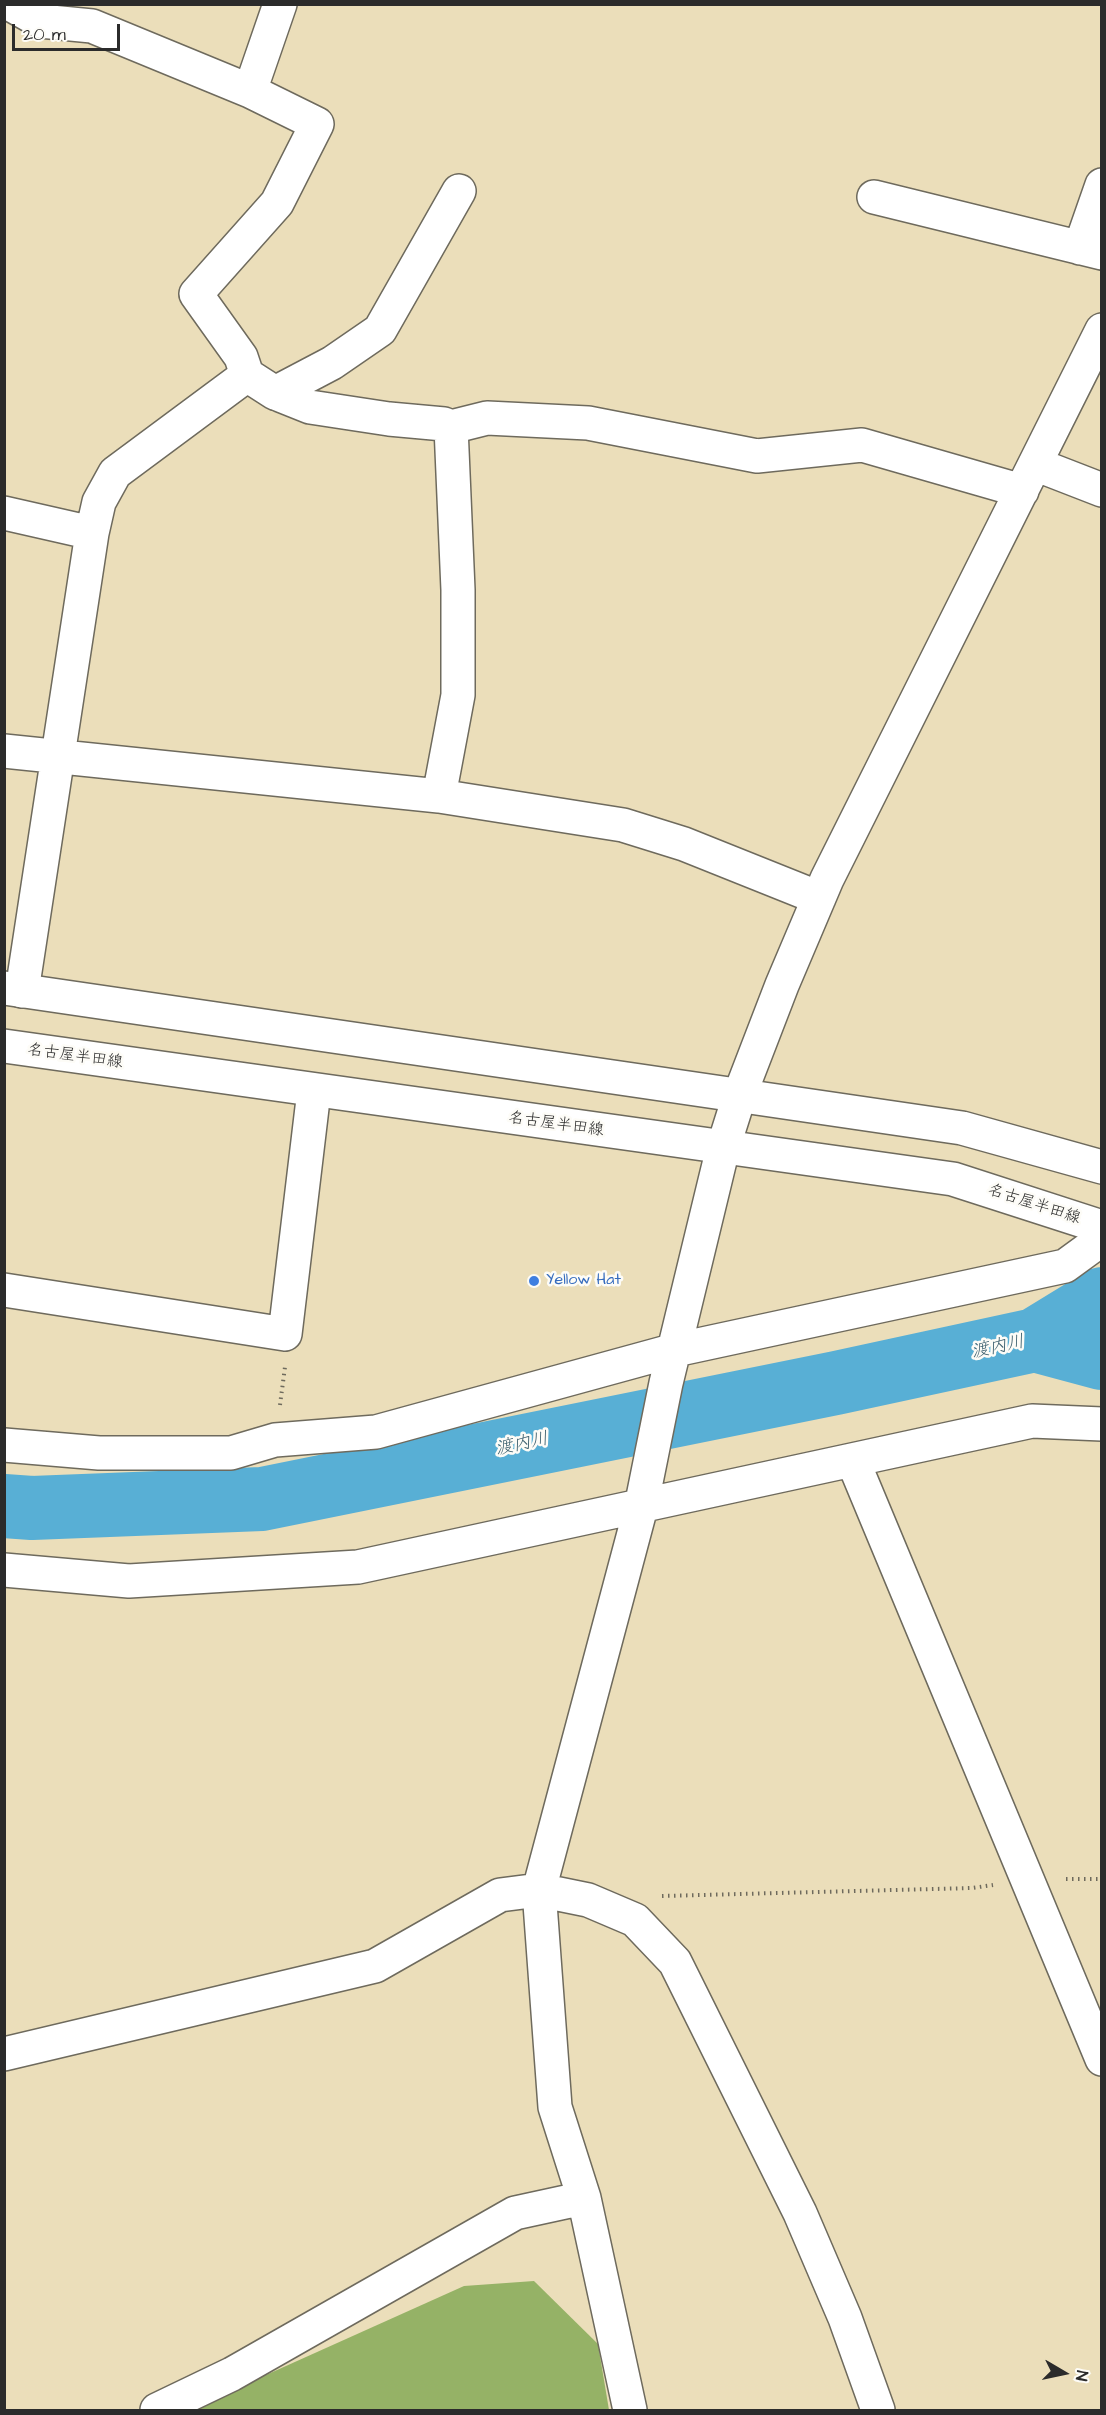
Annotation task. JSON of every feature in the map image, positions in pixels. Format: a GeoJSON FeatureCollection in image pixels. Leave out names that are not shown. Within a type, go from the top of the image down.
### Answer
{"type":"FeatureCollection","features":[{"type":"Feature","properties":{"kind":"street"},"geometry":{"type":"LineString","coordinates":[[10,4],[40,21],[92,26],[250,91],[317,124],[277,203],[196,294],[241,357],[247,375],[275,393],[310,406],[444,424],[451,427],[487,418],[588,423],[757,456],[862,445],[1101,490]]}},
{"type":"Feature","properties":{"kind":"street"},"geometry":{"type":"LineString","coordinates":[[250,91],[280,4]]}},
{"type":"Feature","properties":{"kind":"street"},"geometry":{"type":"LineString","coordinates":[[874,197],[1091,251],[1101,185]]}},
{"type":"Feature","properties":{"kind":"street"},"geometry":{"type":"LineString","coordinates":[[275,393],[332,363],[380,330],[459,191]]}},
{"type":"Feature","properties":{"kind":"street"},"geometry":{"type":"LineString","coordinates":[[630,2410],[584,2198],[555,2107],[539,1890],[644,1493],[666,1383],[723,1148],[740,1094],[819,898],[1101,330]]}},
{"type":"Feature","properties":{"kind":"street"},"geometry":{"type":"LineString","coordinates":[[247,375],[115,473],[99,502],[92,533],[59,759],[13,990],[962,1128],[1101,1167]]}},
{"type":"Feature","properties":{"kind":"street"},"geometry":{"type":"LineString","coordinates":[[438,796],[458,695],[458,590],[451,427]]}},
{"type":"Feature","properties":{"kind":"street"},"geometry":{"type":"LineString","coordinates":[[4,513],[92,533]]}},
{"type":"Feature","properties":{"kind":"street"},"geometry":{"type":"LineString","coordinates":[[4,751],[59,759],[438,796],[623,825],[684,844],[819,898]]}},
{"type":"Feature","properties":{"kind":"street","name":"名古屋半田線"},"geometry":{"type":"LineString","coordinates":[[4,1046],[953,1179],[1101,1227]]}},
{"type":"Feature","properties":{"kind":"street"},"geometry":{"type":"LineString","coordinates":[[4,1290],[285,1334],[314,1091]]}},
{"type":"Feature","properties":{"kind":"street"},"geometry":{"type":"LineString","coordinates":[[4,1445],[99,1453],[231,1453],[275,1440],[376,1432],[675,1350],[1065,1266],[1101,1239]]}},
{"type":"Feature","properties":{"kind":"street"},"geometry":{"type":"LineString","coordinates":[[4,1570],[129,1581],[358,1567],[644,1493],[853,1461],[1032,1422],[1101,1424]]}},
{"type":"Feature","properties":{"kind":"street"},"geometry":{"type":"LineString","coordinates":[[853,1461],[1101,2059]]}},
{"type":"Feature","properties":{"kind":"street"},"geometry":{"type":"LineString","coordinates":[[4,2054],[375,1966],[500,1895],[539,1890],[588,1900],[635,1920],[675,1962],[800,2213],[845,2318],[878,2410]]}},
{"type":"Feature","properties":{"kind":"street"},"geometry":{"type":"LineString","coordinates":[[158,2410],[232,2374],[515,2213],[584,2198]]}},
{"type":"Feature","properties":{"kind":"path"},"geometry":{"type":"LineString","coordinates":[[275,1440],[285,1367],[285,1334]]}},
{"type":"Feature","properties":{"kind":"path"},"geometry":{"type":"LineString","coordinates":[[612,1911],[631,1897],[972,1888],[1028,1880],[1101,1879]]}},
{"type":"Feature","properties":{"kind":"green space"},"geometry":{"type":"Polygon","coordinates":[[[534,2281],[598,2344],[609,2410],[188,2410],[464,2286],[534,2281]]]}},
{"type":"Feature","properties":{"kind":"waterway","name":"渡内川"},"geometry":{"type":"LineString","coordinates":[[4,1506],[32,1508],[262,1499],[836,1383],[1035,1340],[1102,1299]]}},
{"type":"Feature","properties":{"kind":"waterway"},"geometry":{"type":"LineString","coordinates":[[1035,1340],[1102,1358]]}},
{"type":"Feature","properties":{"kind":"place","name":"Yellow Hat"},"geometry":{"type":"Point","coordinates":[534,1281]}}]}
